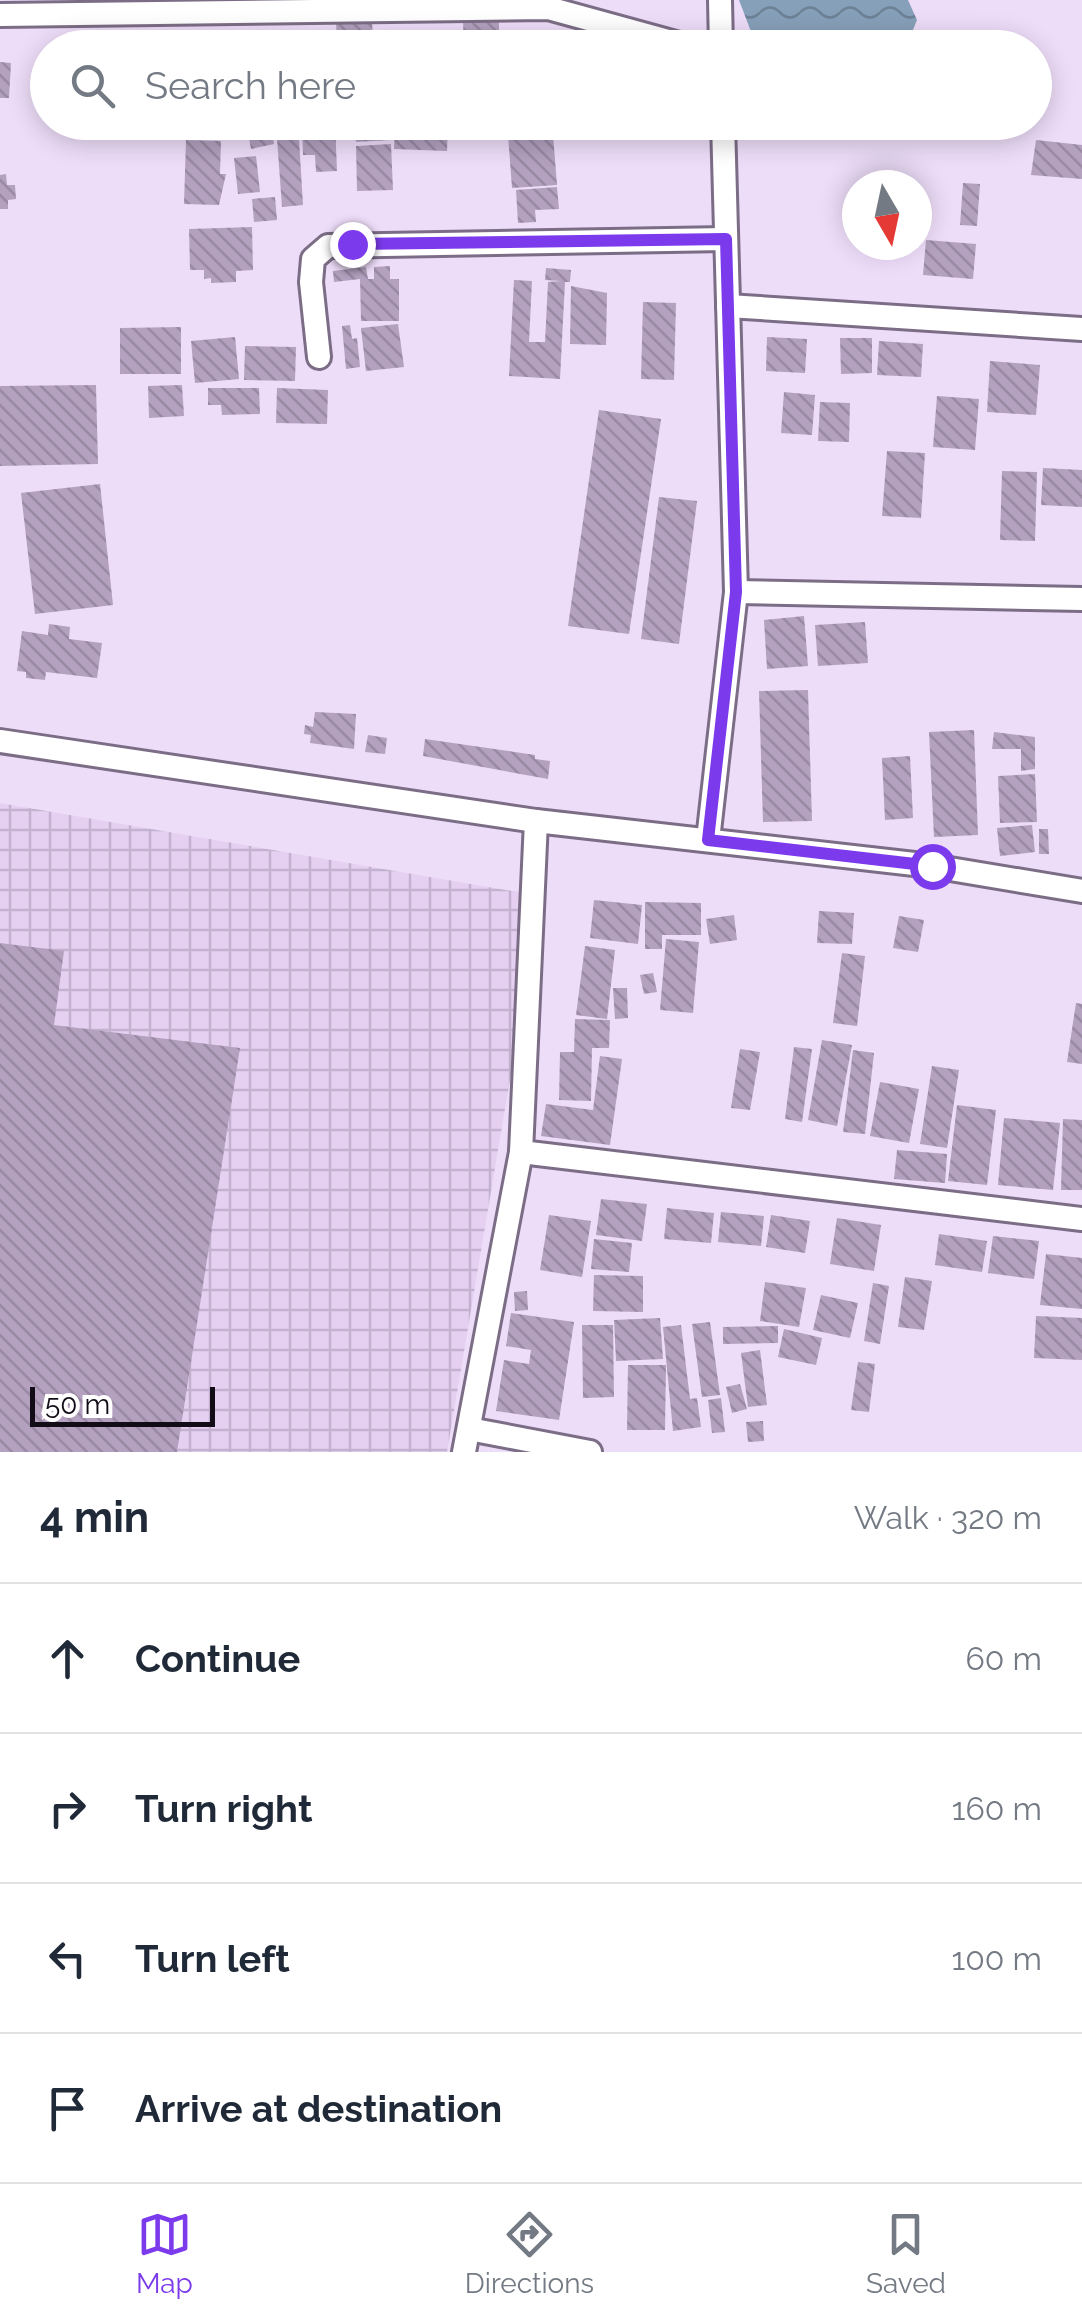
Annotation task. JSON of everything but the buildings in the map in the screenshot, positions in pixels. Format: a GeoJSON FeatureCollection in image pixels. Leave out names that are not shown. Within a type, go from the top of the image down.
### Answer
{"type":"FeatureCollection","features":[{"type":"Feature","properties":{"kind":"street"},"geometry":{"type":"LineString","coordinates":[[720,0],[721,30]]}},
{"type":"Feature","properties":{"kind":"street"},"geometry":{"type":"LineString","coordinates":[[0,14],[548,8],[628,30]]}},
{"type":"Feature","properties":{"kind":"street"},"geometry":{"type":"LineString","coordinates":[[708,840],[736,592],[723,140]]}},
{"type":"Feature","properties":{"kind":"street"},"geometry":{"type":"LineString","coordinates":[[319,357],[311,282],[313,259],[328,246],[726,239]]}},
{"type":"Feature","properties":{"kind":"street"},"geometry":{"type":"LineString","coordinates":[[728,306],[1082,329]]}},
{"type":"Feature","properties":{"kind":"street"},"geometry":{"type":"LineString","coordinates":[[736,592],[1082,599]]}},
{"type":"Feature","properties":{"kind":"street"},"geometry":{"type":"LineString","coordinates":[[0,740],[536,821],[932,866],[1082,891]]}},
{"type":"Feature","properties":{"kind":"street"},"geometry":{"type":"LineString","coordinates":[[536,821],[521,1152],[467,1440],[590,1452]]}},
{"type":"Feature","properties":{"kind":"street"},"geometry":{"type":"LineString","coordinates":[[521,1152],[1082,1219]]}},
{"type":"Feature","properties":{"kind":"shaded area"},"geometry":{"type":"Polygon","coordinates":[[[0,803],[541,896],[447,1452],[0,1452],[0,803]]]}},
{"type":"Feature","properties":{"kind":"water"},"geometry":{"type":"Polygon","coordinates":[[[739,0],[908,0],[917,20],[913,30],[750,29],[739,0]]]}},
{"type":"Feature","properties":{"kind":"route"},"geometry":{"type":"LineString","coordinates":[[352,244],[726,239],[736,592],[708,840],[932,866]]}}]}
